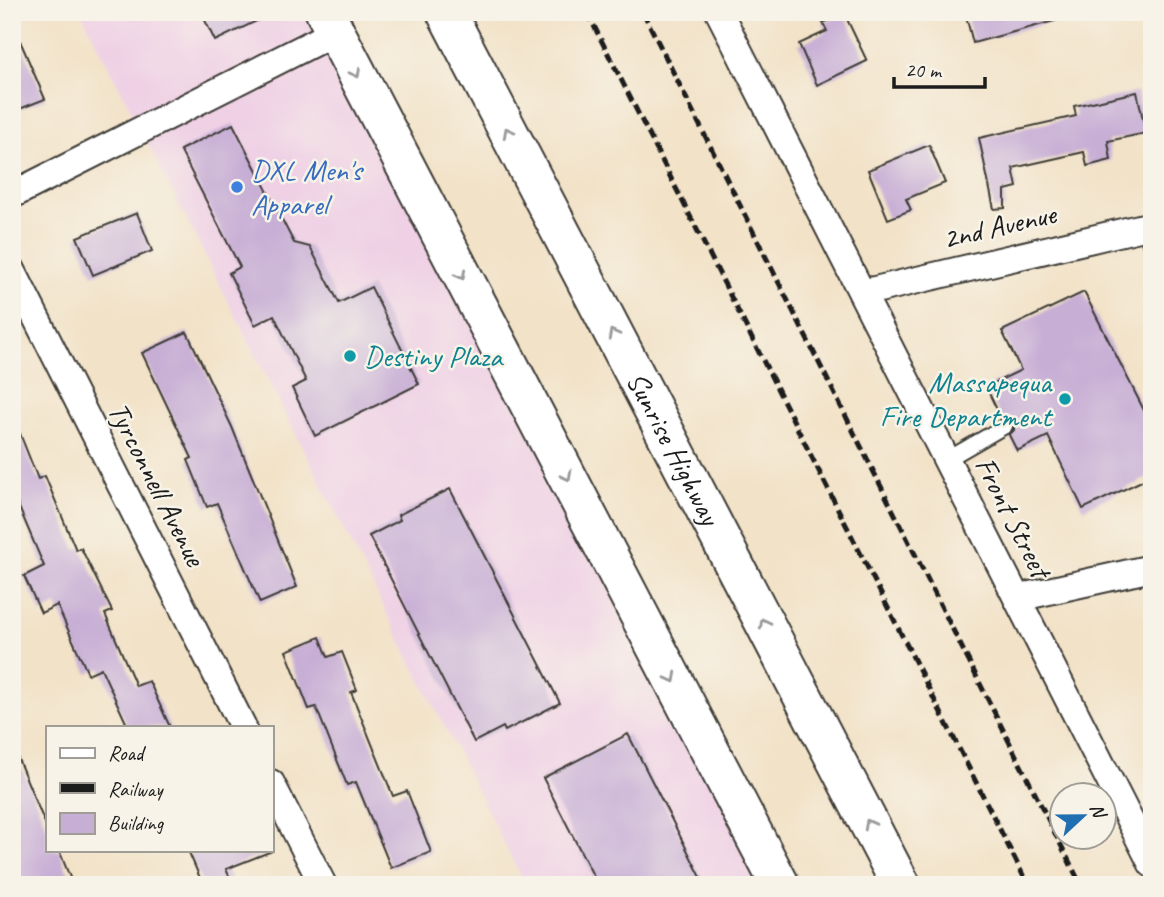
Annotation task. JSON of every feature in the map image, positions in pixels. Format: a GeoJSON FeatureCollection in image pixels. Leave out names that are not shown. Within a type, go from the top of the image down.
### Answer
{"type":"FeatureCollection","features":[{"type":"Feature","properties":{"kind":"highway","name":"Sunrise Highway"},"geometry":{"type":"LineString","coordinates":[[446,12],[901,885]]}},
{"type":"Feature","properties":{"kind":"highway"},"geometry":{"type":"LineString","coordinates":[[330,22],[780,885]]}},
{"type":"Feature","properties":{"kind":"street","name":"Front Street"},"geometry":{"type":"LineString","coordinates":[[719,12],[1152,864]]}},
{"type":"Feature","properties":{"kind":"street"},"geometry":{"type":"LineString","coordinates":[[12,195],[330,22]]}},
{"type":"Feature","properties":{"kind":"street","name":"2nd Avenue"},"geometry":{"type":"LineString","coordinates":[[862,293],[1149,234]]}},
{"type":"Feature","properties":{"kind":"street","name":"Tyrconnell Avenue"},"geometry":{"type":"LineString","coordinates":[[12,270],[242,726]]}},
{"type":"Feature","properties":{"kind":"street"},"geometry":{"type":"LineString","coordinates":[[1017,598],[1152,568]]}},
{"type":"Feature","properties":{"kind":"street"},"geometry":{"type":"LineString","coordinates":[[273,787],[323,885]]}},
{"type":"Feature","properties":{"kind":"lane"},"geometry":{"type":"LineString","coordinates":[[946,460],[1004,426]]}},
{"type":"Feature","properties":{"kind":"shaded area"},"geometry":{"type":"Polygon","coordinates":[[[81,12],[326,12],[763,885],[525,885],[81,12]]]}},
{"type":"Feature","properties":{"kind":"building"},"geometry":{"type":"Polygon","coordinates":[[[201,12],[275,12],[215,41],[201,12]]]}},
{"type":"Feature","properties":{"kind":"building"},"geometry":{"type":"Polygon","coordinates":[[[965,12],[1057,12],[1058,20],[973,43],[965,12]]]}},
{"type":"Feature","properties":{"kind":"building"},"geometry":{"type":"Polygon","coordinates":[[[844,13],[867,61],[817,85],[799,44],[827,31],[823,23],[844,13]]]}},
{"type":"Feature","properties":{"kind":"building"},"geometry":{"type":"Polygon","coordinates":[[[12,22],[45,99],[12,112],[12,22]]]}},
{"type":"Feature","properties":{"kind":"building"},"geometry":{"type":"Polygon","coordinates":[[[1137,92],[1146,133],[1108,141],[1111,160],[1087,166],[1084,152],[1013,168],[1017,187],[1005,190],[1005,208],[994,209],[979,138],[1076,116],[1074,106],[1137,92]]]}},
{"type":"Feature","properties":{"kind":"building"},"geometry":{"type":"Polygon","coordinates":[[[233,124],[294,243],[310,247],[339,303],[371,287],[419,384],[315,436],[292,388],[306,381],[274,315],[255,325],[229,273],[240,267],[180,150],[233,124]]]}},
{"type":"Feature","properties":{"kind":"building"},"geometry":{"type":"Polygon","coordinates":[[[929,145],[945,183],[906,199],[911,210],[888,219],[868,170],[929,145]]]}},
{"type":"Feature","properties":{"kind":"building"},"geometry":{"type":"Polygon","coordinates":[[[137,213],[152,251],[93,275],[77,237],[137,213]]]}},
{"type":"Feature","properties":{"kind":"building","name":"Massapequa Fire Department"},"geometry":{"type":"Polygon","coordinates":[[[1084,292],[1152,426],[1152,476],[1083,509],[1048,436],[1017,451],[1009,435],[1014,430],[1014,422],[1009,417],[1001,418],[986,387],[1021,370],[1002,331],[1084,292]]]}},
{"type":"Feature","properties":{"kind":"building"},"geometry":{"type":"Polygon","coordinates":[[[187,332],[232,427],[297,587],[260,603],[217,503],[207,507],[188,460],[192,458],[142,353],[187,332]]]}},
{"type":"Feature","properties":{"kind":"building"},"geometry":{"type":"Polygon","coordinates":[[[13,416],[38,479],[45,476],[76,550],[81,548],[112,611],[105,614],[136,686],[149,681],[170,726],[128,726],[101,668],[88,674],[57,605],[41,613],[24,576],[44,566],[12,491],[13,416]]]}},
{"type":"Feature","properties":{"kind":"building"},"geometry":{"type":"Polygon","coordinates":[[[450,489],[560,703],[505,731],[503,727],[474,742],[369,536],[400,520],[398,515],[450,489]]]}},
{"type":"Feature","properties":{"kind":"building"},"geometry":{"type":"Polygon","coordinates":[[[320,637],[328,657],[342,652],[357,690],[351,692],[393,796],[407,791],[431,852],[391,868],[356,782],[347,785],[316,707],[309,709],[286,651],[320,637]]]}},
{"type":"Feature","properties":{"kind":"building"},"geometry":{"type":"Polygon","coordinates":[[[628,734],[705,885],[598,885],[543,778],[628,734]]]}},
{"type":"Feature","properties":{"kind":"building"},"geometry":{"type":"Polygon","coordinates":[[[12,745],[46,826],[46,852],[60,852],[73,885],[12,885],[12,745]]]}},
{"type":"Feature","properties":{"kind":"building"},"geometry":{"type":"Polygon","coordinates":[[[189,852],[269,852],[226,869],[233,885],[203,885],[189,852]]]}},
{"type":"Feature","properties":{"kind":"railway"},"geometry":{"type":"LineString","coordinates":[[587,12],[1028,885]]}},
{"type":"Feature","properties":{"kind":"railway"},"geometry":{"type":"LineString","coordinates":[[643,12],[1081,885]]}},
{"type":"Feature","properties":{"kind":"place","name":"DXL Men's Apparel"},"geometry":{"type":"Point","coordinates":[237,187]}},
{"type":"Feature","properties":{"kind":"place","name":"Destiny Plaza"},"geometry":{"type":"Point","coordinates":[350,356]}},
{"type":"Feature","properties":{"kind":"place","name":"Massapequa Fire Department"},"geometry":{"type":"Point","coordinates":[1065,399]}}]}
